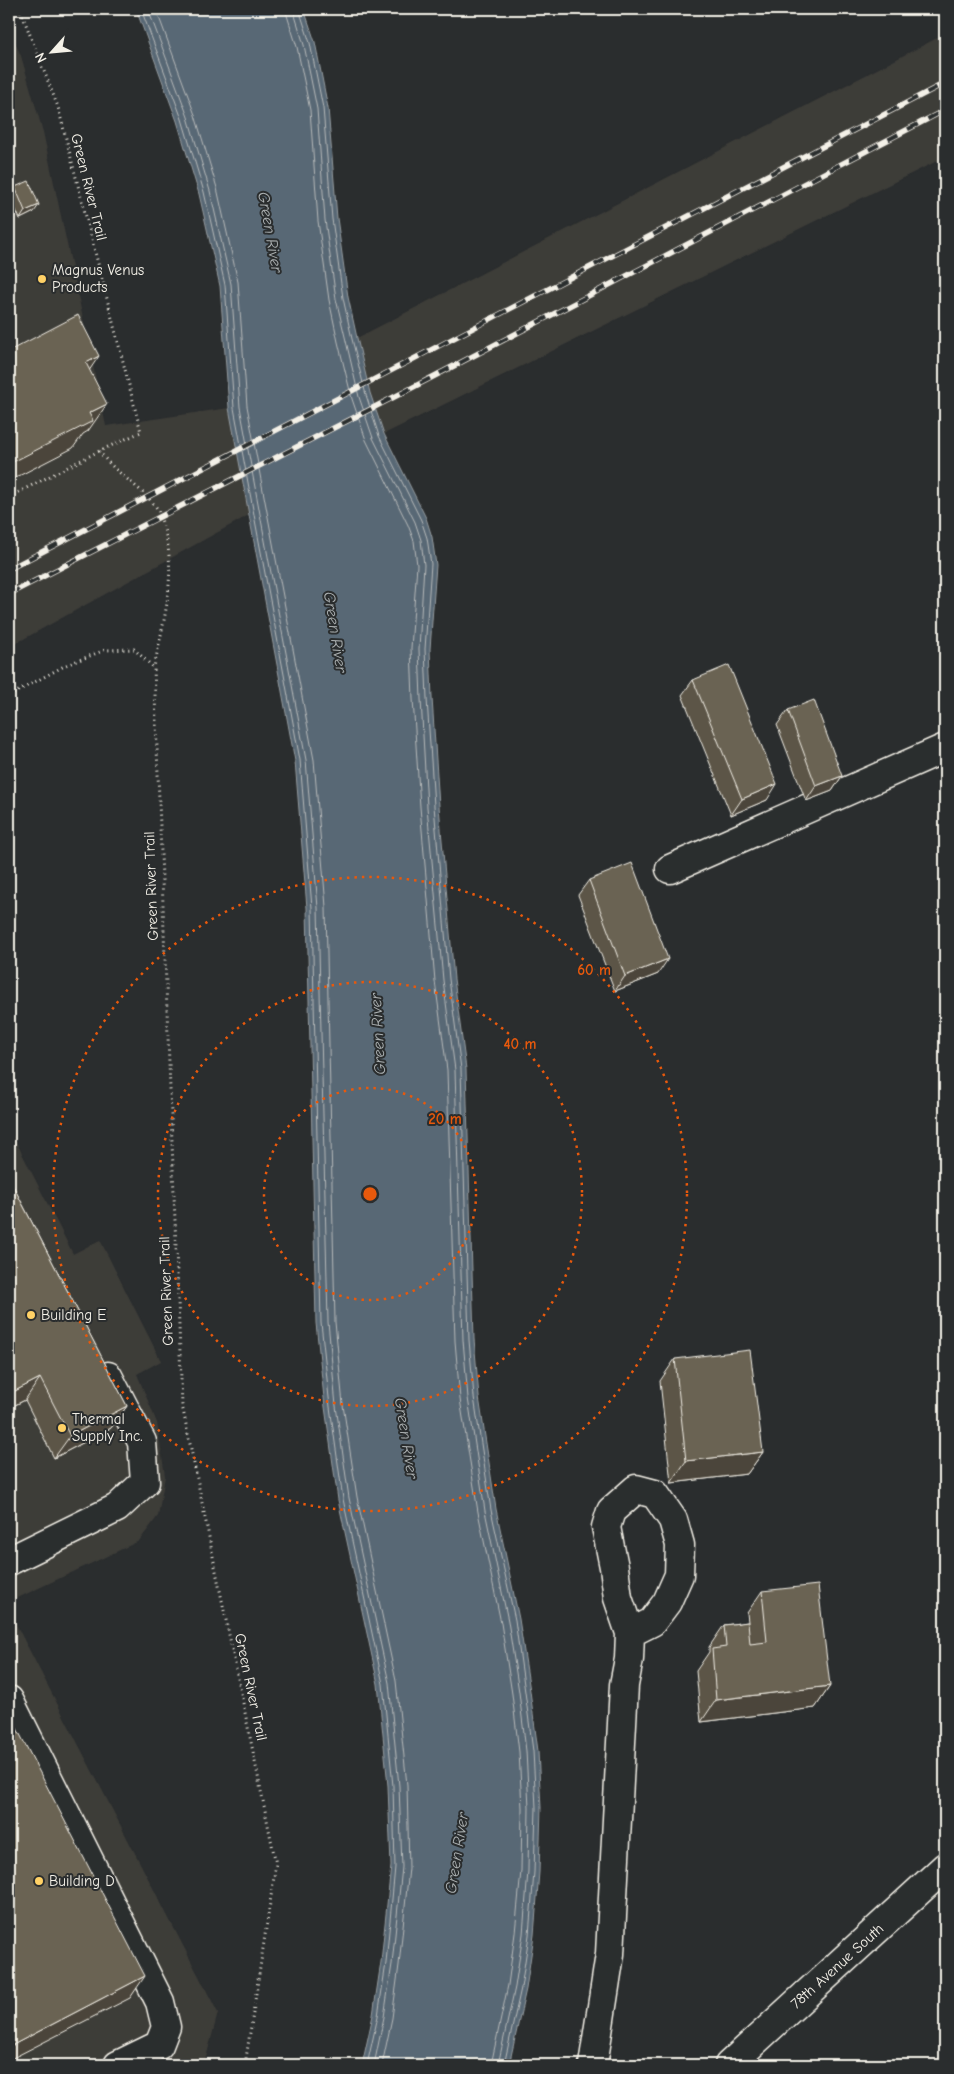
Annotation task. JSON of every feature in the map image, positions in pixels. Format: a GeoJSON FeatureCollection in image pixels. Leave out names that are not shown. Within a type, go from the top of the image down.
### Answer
{"type":"FeatureCollection","features":[{"type":"Feature","properties":{"kind":"street"},"geometry":{"type":"LineString","coordinates":[[670,869],[945,748]]}},
{"type":"Feature","properties":{"kind":"street"},"geometry":{"type":"LineString","coordinates":[[9,1561],[117,1508],[146,1482],[142,1442],[96,1355]]}},
{"type":"Feature","properties":{"kind":"street"},"geometry":{"type":"LineString","coordinates":[[593,2065],[610,1954],[624,1685],[629,1659],[630,1633]]}},
{"type":"Feature","properties":{"kind":"street"},"geometry":{"type":"LineString","coordinates":[[9,1700],[160,2002],[166,2027],[159,2044],[118,2065]]}},
{"type":"Feature","properties":{"kind":"street","name":"78th Avenue South"},"geometry":{"type":"LineString","coordinates":[[729,2065],[945,1868]]}},
{"type":"Feature","properties":{"kind":"path","name":"Green River Trail"},"geometry":{"type":"LineString","coordinates":[[20,9],[58,108],[141,432],[99,451],[107,463],[134,484],[158,511],[168,540],[170,589],[154,668],[182,1405],[276,1864],[245,2065]]}},
{"type":"Feature","properties":{"kind":"path"},"geometry":{"type":"LineString","coordinates":[[9,497],[99,451]]}},
{"type":"Feature","properties":{"kind":"path"},"geometry":{"type":"LineString","coordinates":[[9,696],[66,665],[105,650],[134,649],[154,668]]}},
{"type":"Feature","properties":{"kind":"shaded area"},"geometry":{"type":"Polygon","coordinates":[[[9,29],[21,56],[43,132],[106,426],[229,408],[249,515],[9,647],[9,29]]]}},
{"type":"Feature","properties":{"kind":"shaded area"},"geometry":{"type":"Polygon","coordinates":[[[945,34],[945,157],[384,434],[370,393],[357,338],[945,34]]]}},
{"type":"Feature","properties":{"kind":"shaded area"},"geometry":{"type":"Polygon","coordinates":[[[9,1128],[73,1254],[100,1240],[161,1361],[137,1374],[157,1423],[165,1476],[158,1516],[139,1541],[9,1602],[9,1128]]]}},
{"type":"Feature","properties":{"kind":"shaded area"},"geometry":{"type":"Polygon","coordinates":[[[9,1611],[218,2013],[204,2065],[9,2065],[9,1611]]]}},
{"type":"Feature","properties":{"kind":"water","name":"Green River"},"geometry":{"type":"Polygon","coordinates":[[[136,9],[304,9],[315,42],[328,108],[337,218],[348,297],[370,393],[384,434],[426,518],[432,537],[436,565],[430,649],[432,698],[454,979],[466,1069],[474,1339],[479,1397],[496,1509],[519,1619],[530,1691],[538,1751],[541,1808],[539,1872],[534,1935],[526,1989],[509,2065],[362,2065],[373,2015],[381,1962],[391,1866],[388,1786],[378,1684],[338,1500],[316,1323],[307,908],[295,761],[229,408],[220,286],[199,194],[177,121],[136,9]]]}},
{"type":"Feature","properties":{"kind":"building"},"geometry":{"type":"Polygon","coordinates":[[[29,181],[39,205],[25,211],[15,187],[29,181]]]}},
{"type":"Feature","properties":{"kind":"building"},"geometry":{"type":"Polygon","coordinates":[[[78,315],[99,356],[86,363],[107,404],[89,413],[93,421],[9,464],[9,351],[78,315]]]}},
{"type":"Feature","properties":{"kind":"building"},"geometry":{"type":"Polygon","coordinates":[[[729,665],[777,784],[742,799],[693,680],[729,665]]]}},
{"type":"Feature","properties":{"kind":"building"},"geometry":{"type":"Polygon","coordinates":[[[814,700],[842,776],[816,786],[788,710],[814,700]]]}},
{"type":"Feature","properties":{"kind":"building"},"geometry":{"type":"Polygon","coordinates":[[[632,863],[668,959],[625,976],[589,880],[632,863]]]}},
{"type":"Feature","properties":{"kind":"building"},"geometry":{"type":"Polygon","coordinates":[[[9,1178],[127,1406],[70,1436],[40,1378],[9,1394],[9,1178]]]}},
{"type":"Feature","properties":{"kind":"building"},"geometry":{"type":"Polygon","coordinates":[[[750,1350],[763,1452],[686,1461],[675,1359],[750,1350]]]}},
{"type":"Feature","properties":{"kind":"building"},"geometry":{"type":"Polygon","coordinates":[[[818,1585],[830,1686],[716,1700],[712,1649],[726,1647],[724,1625],[748,1622],[750,1644],[767,1642],[762,1591],[818,1585]]]}},
{"type":"Feature","properties":{"kind":"building","name":"Building D"},"geometry":{"type":"Polygon","coordinates":[[[9,1713],[145,1976],[9,2047],[9,1713]]]}},
{"type":"Feature","properties":{"kind":"railway"},"geometry":{"type":"LineString","coordinates":[[9,569],[945,83]]}},
{"type":"Feature","properties":{"kind":"railway"},"geometry":{"type":"LineString","coordinates":[[9,594],[402,393],[945,110]]}},
{"type":"Feature","properties":{"kind":"place","name":"Magnus Venus Products"},"geometry":{"type":"Point","coordinates":[42,279]}},
{"type":"Feature","properties":{"kind":"place","name":"Building E"},"geometry":{"type":"Point","coordinates":[31,1315]}},
{"type":"Feature","properties":{"kind":"place","name":"Thermal Supply Inc."},"geometry":{"type":"Point","coordinates":[62,1428]}},
{"type":"Feature","properties":{"kind":"place","name":"Building D"},"geometry":{"type":"Point","coordinates":[39,1881]}}]}
